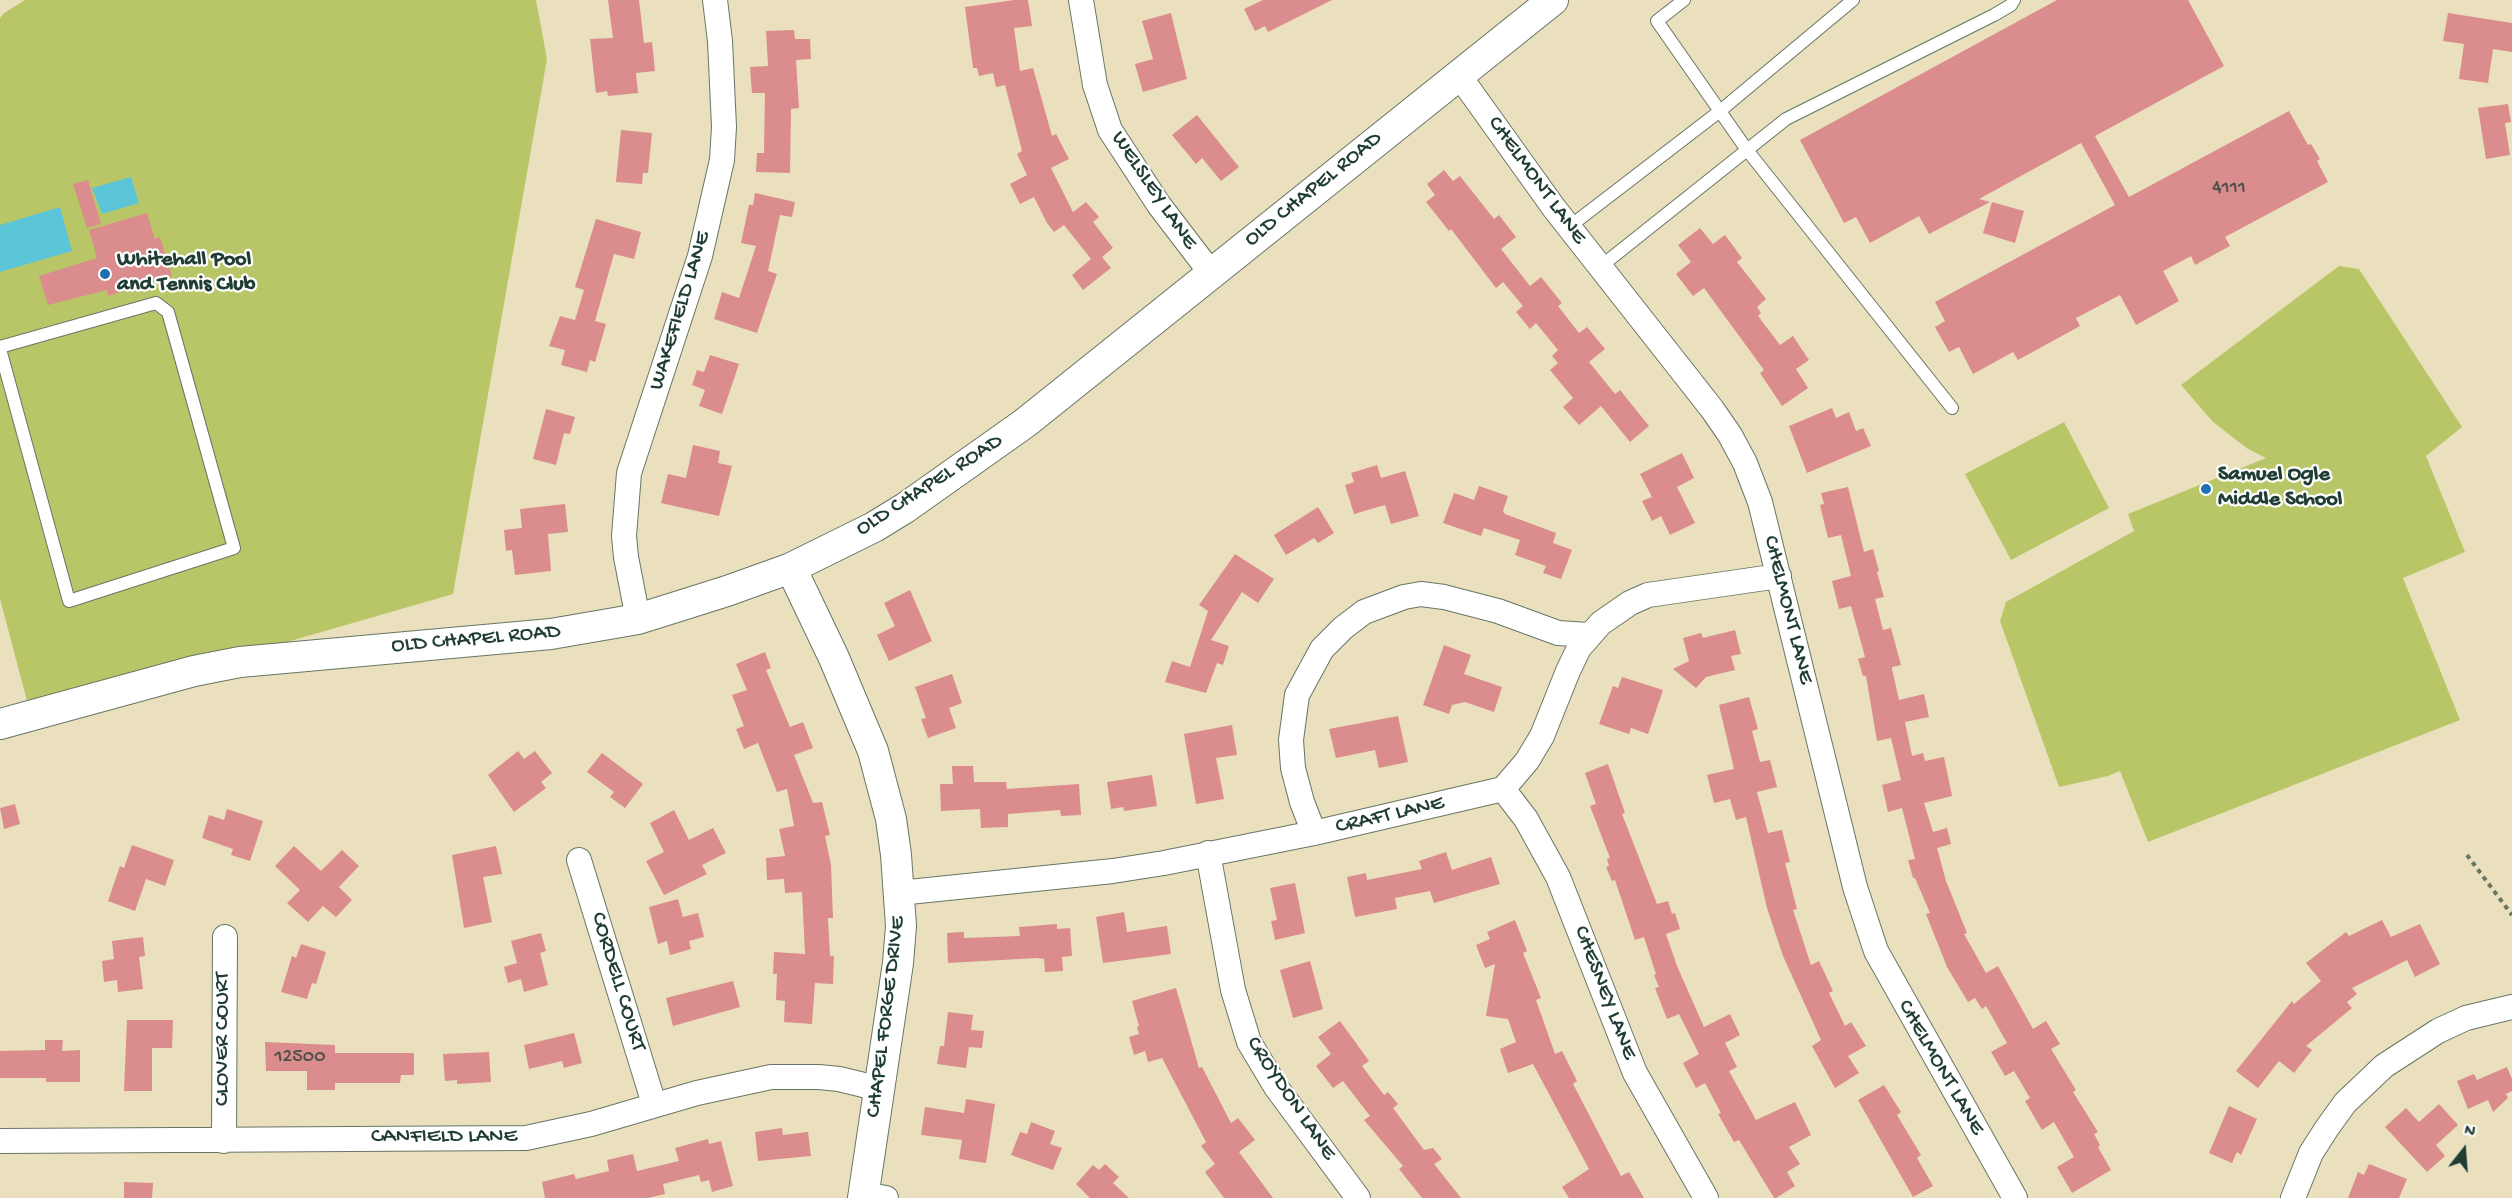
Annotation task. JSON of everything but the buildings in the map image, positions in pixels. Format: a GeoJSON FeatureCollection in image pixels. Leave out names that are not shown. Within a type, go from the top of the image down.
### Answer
{"type":"FeatureCollection","features":[{"type":"Feature","properties":{"kind":"street","name":"WAKEFIELD LANE"},"geometry":{"type":"LineString","coordinates":[[638,619],[624,536],[630,473],[700,256],[722,160],[723,105],[715,0]]}},
{"type":"Feature","properties":{"kind":"street","name":"WELSLEY LANE"},"geometry":{"type":"LineString","coordinates":[[1081,0],[1095,85],[1110,130],[1159,205],[1211,273]]}},
{"type":"Feature","properties":{"kind":"street","name":"OLD CHAPEL ROAD"},"geometry":{"type":"LineString","coordinates":[[0,723],[194,671],[240,663],[551,634],[638,619],[791,568],[874,527],[961,470],[1025,423],[1553,0]]}},
{"type":"Feature","properties":{"kind":"street","name":"CHELMONT LANE"},"geometry":{"type":"LineString","coordinates":[[1458,74],[1569,227],[1712,409],[1730,435],[1745,463],[1760,502],[1850,866],[1876,951],[2015,1198]]}},
{"type":"Feature","properties":{"kind":"street","name":"CHAPEL FORGE DRIVE"},"geometry":{"type":"LineString","coordinates":[[791,568],[834,658],[873,751],[891,819],[901,926],[880,1089],[870,1197]]}},
{"type":"Feature","properties":{"kind":"street"},"geometry":{"type":"LineString","coordinates":[[1503,789],[1527,761],[1542,736],[1568,671],[1588,635],[1615,612],[1648,596],[1779,576]]}},
{"type":"Feature","properties":{"kind":"street"},"geometry":{"type":"LineString","coordinates":[[1314,833],[1302,802],[1293,768],[1291,740],[1297,695],[1322,649],[1342,628],[1364,612],[1404,597],[1432,596],[1498,611],[1558,633],[1588,635]]}},
{"type":"Feature","properties":{"kind":"street","name":"CRAFT LANE"},"geometry":{"type":"LineString","coordinates":[[899,892],[1113,871],[1314,833],[1503,789]]}},
{"type":"Feature","properties":{"kind":"street","name":"CHESNEY LANE"},"geometry":{"type":"LineString","coordinates":[[1503,789],[1526,819],[1558,877],[1635,1073],[1706,1198]]}},
{"type":"Feature","properties":{"kind":"street","name":"CROYDON LANE"},"geometry":{"type":"LineString","coordinates":[[1208,853],[1233,990],[1249,1042],[1276,1086],[1358,1198]]}},
{"type":"Feature","properties":{"kind":"street","name":"CORDELL COURT"},"geometry":{"type":"LineString","coordinates":[[579,860],[654,1104]]}},
{"type":"Feature","properties":{"kind":"street","name":"CLOVER COURT"},"geometry":{"type":"LineString","coordinates":[[224,1141],[225,937]]}},
{"type":"Feature","properties":{"kind":"street"},"geometry":{"type":"LineString","coordinates":[[2293,1198],[2311,1153],[2327,1128],[2345,1103],[2377,1071],[2438,1031],[2466,1018],[2512,1007]]}},
{"type":"Feature","properties":{"kind":"street","name":"CANFIELD LANE"},"geometry":{"type":"LineString","coordinates":[[0,1141],[526,1138],[591,1124],[654,1104],[745,1081],[771,1077],[829,1078],[880,1089]]}},
{"type":"Feature","properties":{"kind":"lane"},"geometry":{"type":"LineString","coordinates":[[1684,0],[1657,21],[1747,150],[1952,408]]}},
{"type":"Feature","properties":{"kind":"lane"},"geometry":{"type":"LineString","coordinates":[[1569,227],[1720,111],[1853,0]]}},
{"type":"Feature","properties":{"kind":"lane"},"geometry":{"type":"LineString","coordinates":[[1600,267],[1786,119],[2011,6],[2014,0]]}},
{"type":"Feature","properties":{"kind":"lane"},"geometry":{"type":"LineString","coordinates":[[156,303],[168,312],[234,548],[69,601],[0,348],[156,303]]}},
{"type":"Feature","properties":{"kind":"path"},"geometry":{"type":"LineString","coordinates":[[2467,855],[2512,915]]}},
{"type":"Feature","properties":{"kind":"green space","name":"Whitehall Pool and Tennis Club"},"geometry":{"type":"Polygon","coordinates":[[[25,0],[536,0],[547,59],[453,594],[31,716],[0,599],[0,18],[25,0]]]}},
{"type":"Feature","properties":{"kind":"green space"},"geometry":{"type":"Polygon","coordinates":[[[2339,266],[2359,269],[2462,427],[2426,456],[2465,552],[2403,578],[2460,720],[2148,842],[2120,771],[2059,787],[2000,621],[2006,602],[2134,531],[2128,514],[2266,458],[2248,449],[2213,422],[2181,385],[2339,266]]]}},
{"type":"Feature","properties":{"kind":"green space"},"geometry":{"type":"Polygon","coordinates":[[[2064,422],[2109,508],[2011,560],[1965,474],[2064,422]]]}},
{"type":"Feature","properties":{"kind":"water"},"geometry":{"type":"Polygon","coordinates":[[[131,177],[139,203],[102,214],[92,188],[131,177]]]}},
{"type":"Feature","properties":{"kind":"water"},"geometry":{"type":"Polygon","coordinates":[[[60,207],[72,251],[0,272],[0,225],[60,207]]]}},
{"type":"Feature","properties":{"kind":"place","name":"Whitehall Pool and Tennis Club"},"geometry":{"type":"Point","coordinates":[105,274]}},
{"type":"Feature","properties":{"kind":"place","name":"Samuel Ogle Middle School"},"geometry":{"type":"Point","coordinates":[2206,489]}}]}
